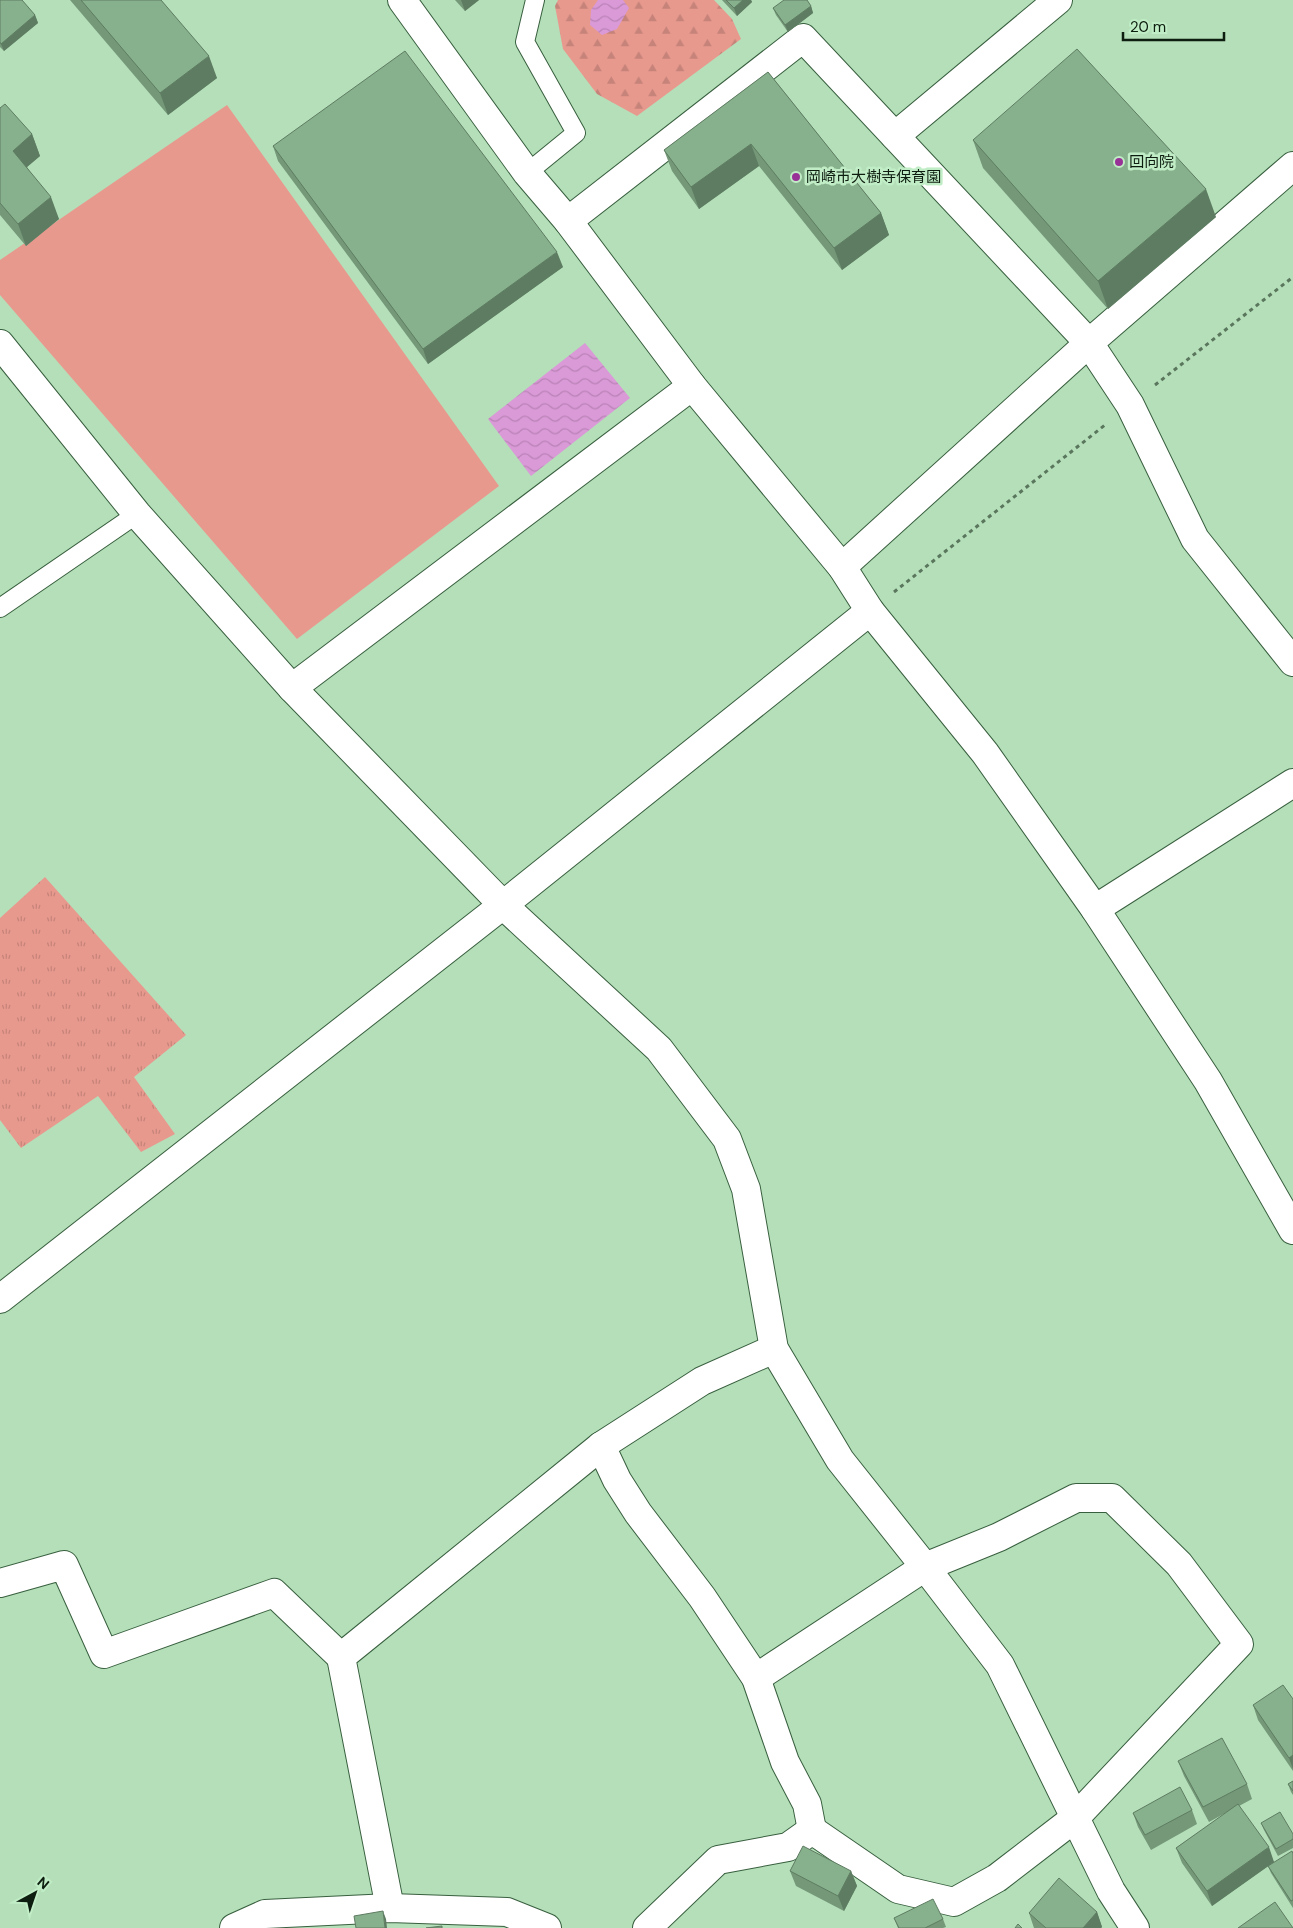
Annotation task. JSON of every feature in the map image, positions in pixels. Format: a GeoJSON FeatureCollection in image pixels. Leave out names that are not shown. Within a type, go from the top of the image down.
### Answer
{"type":"FeatureCollection","features":[{"type":"Feature","properties":{"kind":"street"},"geometry":{"type":"LineString","coordinates":[[402,0],[528,173],[568,221],[692,386],[842,567],[870,611],[985,753],[1095,909],[1208,1081],[1293,1230]]}},
{"type":"Feature","properties":{"kind":"street"},"geometry":{"type":"LineString","coordinates":[[895,136],[1058,0]]}},
{"type":"Feature","properties":{"kind":"street"},"geometry":{"type":"LineString","coordinates":[[568,221],[803,38],[1089,343],[1130,405],[1195,539],[1293,662]]}},
{"type":"Feature","properties":{"kind":"street"},"geometry":{"type":"LineString","coordinates":[[842,567],[1089,343],[1293,166]]}},
{"type":"Feature","properties":{"kind":"street"},"geometry":{"type":"LineString","coordinates":[[0,344],[137,514],[292,688],[504,905],[659,1049],[727,1138],[746,1189],[774,1349],[840,1460],[1000,1665],[1111,1890],[1135,1928]]}},
{"type":"Feature","properties":{"kind":"street"},"geometry":{"type":"LineString","coordinates":[[292,688],[692,386]]}},
{"type":"Feature","properties":{"kind":"street"},"geometry":{"type":"LineString","coordinates":[[0,1298],[504,905],[870,611]]}},
{"type":"Feature","properties":{"kind":"street"},"geometry":{"type":"LineString","coordinates":[[1095,909],[1293,783]]}},
{"type":"Feature","properties":{"kind":"street"},"geometry":{"type":"LineString","coordinates":[[341,1657],[601,1446],[702,1381],[774,1349]]}},
{"type":"Feature","properties":{"kind":"street"},"geometry":{"type":"LineString","coordinates":[[601,1446],[616,1480],[638,1513],[702,1597],[756,1678],[785,1762],[807,1804],[812,1830],[898,1889],[954,1902],[997,1878],[1075,1818],[1239,1644],[1179,1564],[1112,1498],[1076,1498],[999,1537],[925,1567],[756,1678]]}},
{"type":"Feature","properties":{"kind":"street"},"geometry":{"type":"LineString","coordinates":[[0,1583],[64,1565],[104,1654],[274,1593],[341,1657],[390,1908]]}},
{"type":"Feature","properties":{"kind":"street"},"geometry":{"type":"LineString","coordinates":[[647,1928],[718,1860],[788,1847],[812,1830]]}},
{"type":"Feature","properties":{"kind":"street"},"geometry":{"type":"LineString","coordinates":[[234,1928],[265,1914],[390,1908],[507,1912],[547,1928]]}},
{"type":"Feature","properties":{"kind":"lane"},"geometry":{"type":"LineString","coordinates":[[528,173],[576,133],[525,42],[535,0]]}},
{"type":"Feature","properties":{"kind":"lane"},"geometry":{"type":"LineString","coordinates":[[0,608],[137,514]]}},
{"type":"Feature","properties":{"kind":"path"},"geometry":{"type":"LineString","coordinates":[[870,611],[1293,277]]}},
{"type":"Feature","properties":{"kind":"green space"},"geometry":{"type":"Polygon","coordinates":[[[558,0],[714,0],[732,19],[741,39],[637,116],[597,94],[563,49],[555,6],[558,0]]]}},
{"type":"Feature","properties":{"kind":"green space"},"geometry":{"type":"Polygon","coordinates":[[[227,105],[499,486],[297,639],[0,295],[0,260],[227,105]]]}},
{"type":"Feature","properties":{"kind":"green space"},"geometry":{"type":"Polygon","coordinates":[[[45,877],[186,1035],[134,1077],[175,1134],[141,1152],[98,1096],[21,1148],[0,1120],[0,918],[45,877]]]}},
{"type":"Feature","properties":{"kind":"water"},"geometry":{"type":"Polygon","coordinates":[[[598,0],[623,0],[629,8],[617,29],[602,35],[590,25],[591,10],[598,0]]]}},
{"type":"Feature","properties":{"kind":"water"},"geometry":{"type":"Polygon","coordinates":[[[585,343],[630,398],[531,476],[488,419],[585,343]]]}},
{"type":"Feature","properties":{"kind":"building"},"geometry":{"type":"Polygon","coordinates":[[[0,0],[22,0],[35,15],[1,44],[0,42],[0,0]]]}},
{"type":"Feature","properties":{"kind":"building"},"geometry":{"type":"Polygon","coordinates":[[[81,0],[161,0],[209,56],[160,93],[81,0]]]}},
{"type":"Feature","properties":{"kind":"building"},"geometry":{"type":"Polygon","coordinates":[[[726,0],[743,0],[734,8],[726,0]]]}},
{"type":"Feature","properties":{"kind":"building"},"geometry":{"type":"Polygon","coordinates":[[[784,0],[807,0],[811,6],[785,25],[773,8],[784,0]]]}},
{"type":"Feature","properties":{"kind":"building"},"geometry":{"type":"Polygon","coordinates":[[[1077,49],[1206,189],[1098,281],[973,140],[1077,49]]]}},
{"type":"Feature","properties":{"kind":"building"},"geometry":{"type":"Polygon","coordinates":[[[405,51],[557,252],[423,349],[273,146],[405,51]]]}},
{"type":"Feature","properties":{"kind":"building"},"geometry":{"type":"Polygon","coordinates":[[[768,72],[881,213],[834,248],[751,144],[691,187],[664,150],[768,72]]]}},
{"type":"Feature","properties":{"kind":"building"},"geometry":{"type":"Polygon","coordinates":[[[5,104],[32,134],[13,151],[51,197],[18,224],[0,203],[0,108],[5,104]]]}},
{"type":"Feature","properties":{"kind":"building"},"geometry":{"type":"Polygon","coordinates":[[[1283,1685],[1293,1699],[1293,1755],[1289,1758],[1253,1705],[1283,1685]]]}},
{"type":"Feature","properties":{"kind":"building"},"geometry":{"type":"Polygon","coordinates":[[[1222,1738],[1247,1784],[1203,1807],[1178,1761],[1222,1738]]]}},
{"type":"Feature","properties":{"kind":"building"},"geometry":{"type":"Polygon","coordinates":[[[1293,1781],[1293,1791],[1288,1784],[1293,1781]]]}},
{"type":"Feature","properties":{"kind":"building"},"geometry":{"type":"Polygon","coordinates":[[[1180,1787],[1192,1810],[1145,1835],[1133,1813],[1180,1787]]]}},
{"type":"Feature","properties":{"kind":"building"},"geometry":{"type":"Polygon","coordinates":[[[1238,1804],[1269,1847],[1207,1891],[1176,1848],[1238,1804]]]}},
{"type":"Feature","properties":{"kind":"building"},"geometry":{"type":"Polygon","coordinates":[[[1280,1812],[1293,1834],[1293,1839],[1276,1849],[1261,1823],[1280,1812]]]}},
{"type":"Feature","properties":{"kind":"building"},"geometry":{"type":"Polygon","coordinates":[[[803,1846],[851,1871],[838,1896],[790,1871],[803,1846]]]}},
{"type":"Feature","properties":{"kind":"building"},"geometry":{"type":"Polygon","coordinates":[[[1292,1851],[1293,1900],[1291,1901],[1268,1866],[1292,1851]]]}},
{"type":"Feature","properties":{"kind":"building"},"geometry":{"type":"Polygon","coordinates":[[[1059,1878],[1097,1912],[1083,1928],[1046,1928],[1029,1913],[1059,1878]]]}},
{"type":"Feature","properties":{"kind":"building"},"geometry":{"type":"Polygon","coordinates":[[[933,1899],[943,1919],[925,1928],[899,1928],[894,1918],[933,1899]]]}},
{"type":"Feature","properties":{"kind":"building"},"geometry":{"type":"Polygon","coordinates":[[[1275,1902],[1293,1928],[1238,1928],[1275,1902]]]}},
{"type":"Feature","properties":{"kind":"building"},"geometry":{"type":"Polygon","coordinates":[[[383,1911],[385,1928],[356,1928],[354,1916],[383,1911]]]}},
{"type":"Feature","properties":{"kind":"building"},"geometry":{"type":"Polygon","coordinates":[[[442,1926],[442,1928],[426,1928],[442,1926]]]}},
{"type":"Feature","properties":{"kind":"place","name":"回向院"},"geometry":{"type":"Point","coordinates":[1119,162]}},
{"type":"Feature","properties":{"kind":"place","name":"岡崎市大樹寺保育園"},"geometry":{"type":"Point","coordinates":[796,177]}}]}
